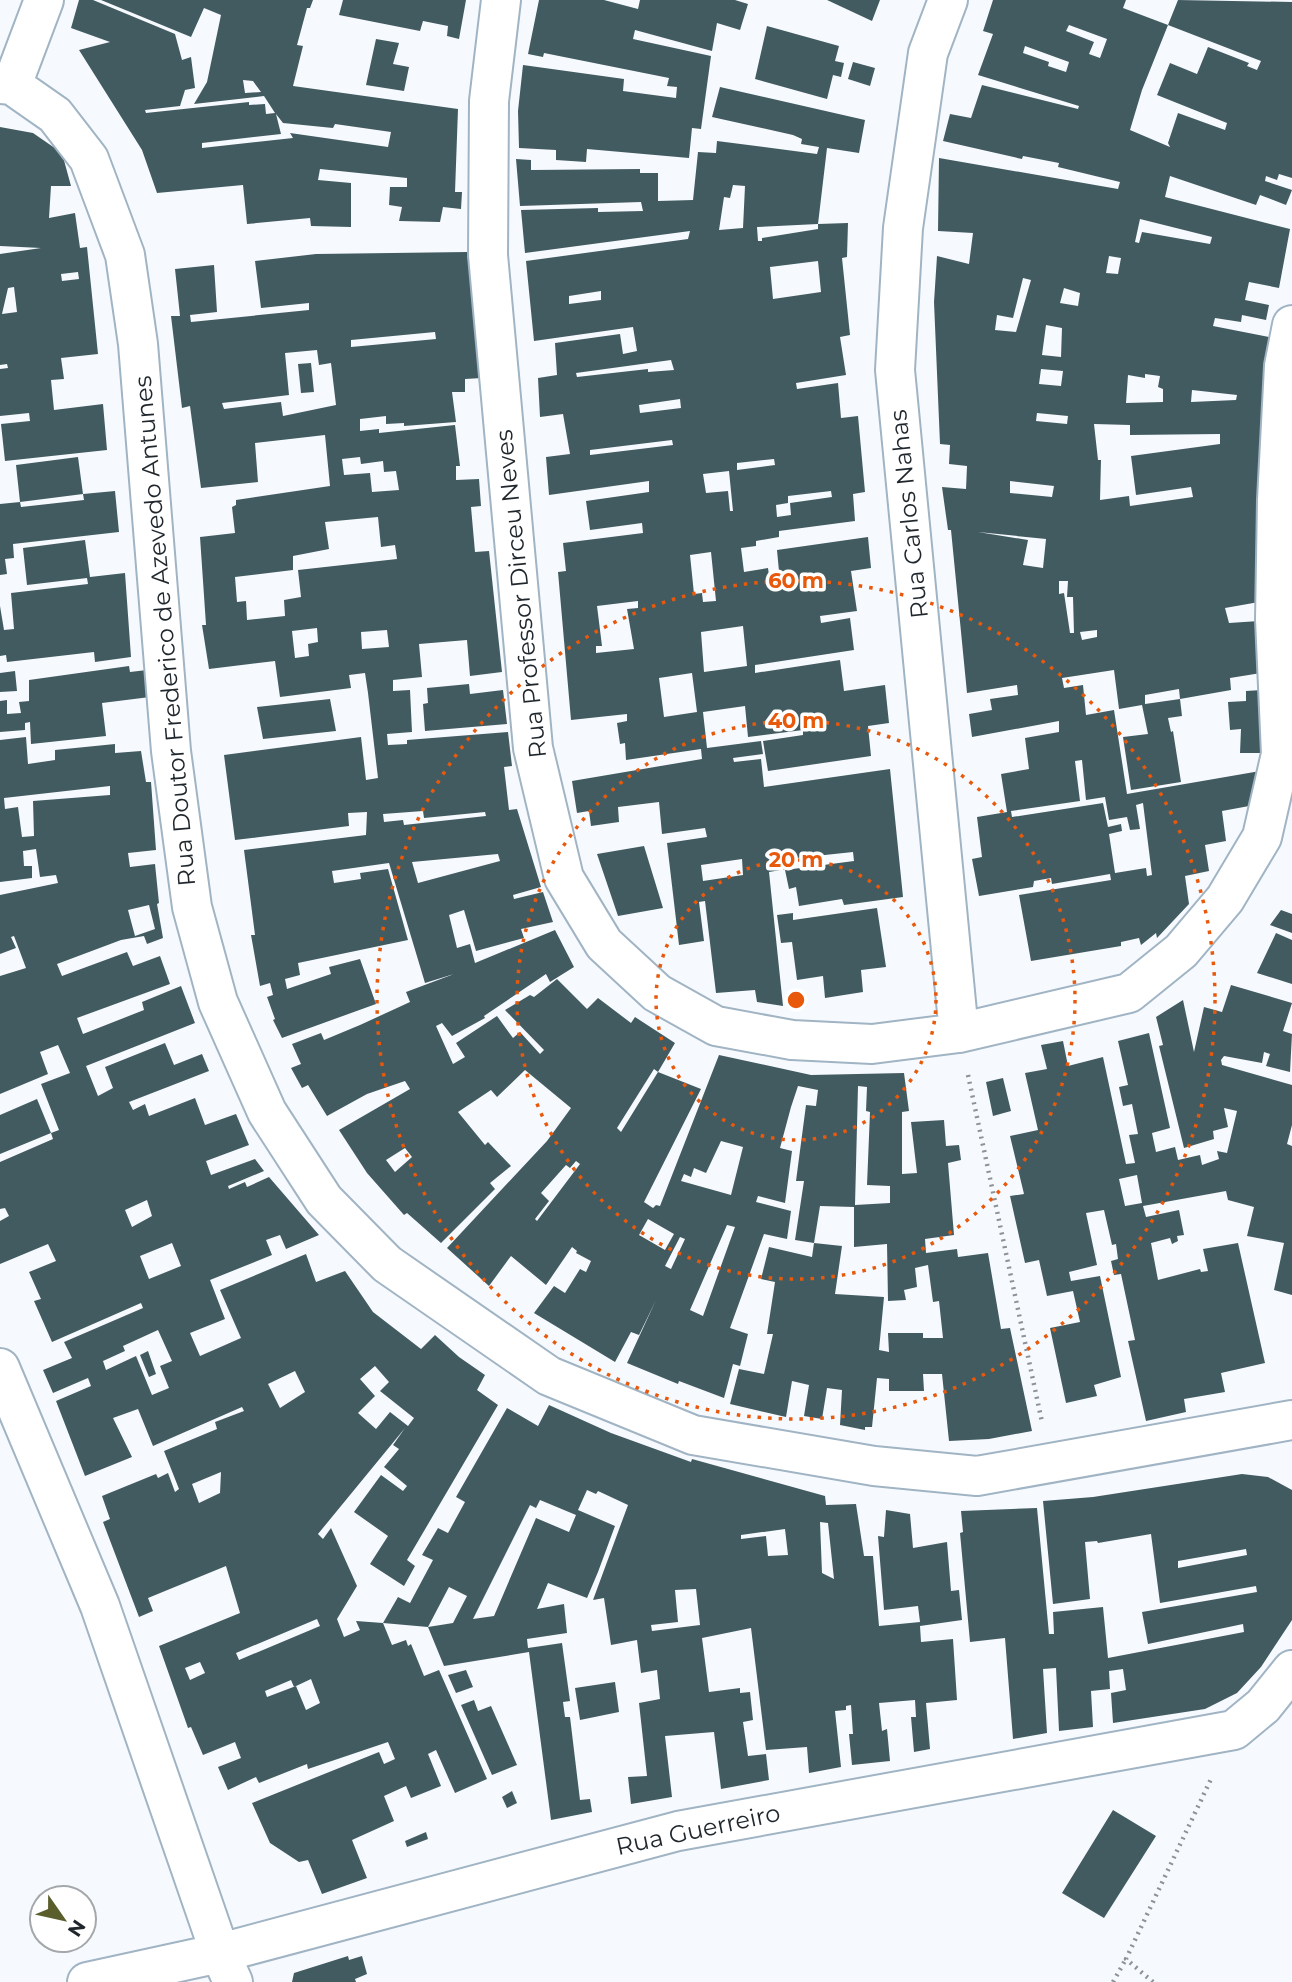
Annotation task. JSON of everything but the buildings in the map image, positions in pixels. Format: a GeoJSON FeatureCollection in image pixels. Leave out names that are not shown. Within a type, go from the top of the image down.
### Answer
{"type":"FeatureCollection","features":[{"type":"Feature","properties":{"kind":"street"},"geometry":{"type":"LineString","coordinates":[[6,85],[44,0]]}},
{"type":"Feature","properties":{"kind":"street","name":"Rua Professor Dirceu Neves"},"geometry":{"type":"LineString","coordinates":[[501,0],[489,101],[488,255],[533,748],[564,878],[604,944],[657,993],[716,1026],[792,1040],[872,1044],[959,1033],[1129,993],[1181,951],[1225,899],[1262,837],[1281,754],[1284,366],[1292,325]]}},
{"type":"Feature","properties":{"kind":"street","name":"Rua Carlos Nahas"},"geometry":{"type":"LineString","coordinates":[[948,0],[928,53],[902,229],[895,370],[959,1033]]}},
{"type":"Feature","properties":{"kind":"street","name":"Rua Doutor Frederico de Azevedo Antunes"},"geometry":{"type":"LineString","coordinates":[[6,85],[55,115],[89,159],[125,255],[138,344],[171,751],[192,907],[218,1002],[267,1112],[324,1199],[387,1264],[549,1376],[693,1435],[874,1466],[977,1476],[1292,1420]]}},
{"type":"Feature","properties":{"kind":"street"},"geometry":{"type":"LineString","coordinates":[[0,1368],[100,1606],[226,1968]]}},
{"type":"Feature","properties":{"kind":"street","name":"Rua Guerreiro"},"geometry":{"type":"LineString","coordinates":[[87,1982],[226,1968],[678,1831],[1234,1730],[1263,1706],[1292,1670]]}},
{"type":"Feature","properties":{"kind":"path"},"geometry":{"type":"LineString","coordinates":[[959,1033],[1051,1463]]}},
{"type":"Feature","properties":{"kind":"path"},"geometry":{"type":"LineString","coordinates":[[1113,1982],[1234,1730]]}},
{"type":"Feature","properties":{"kind":"path"},"geometry":{"type":"LineString","coordinates":[[1126,1959],[1153,1982]]}}]}
